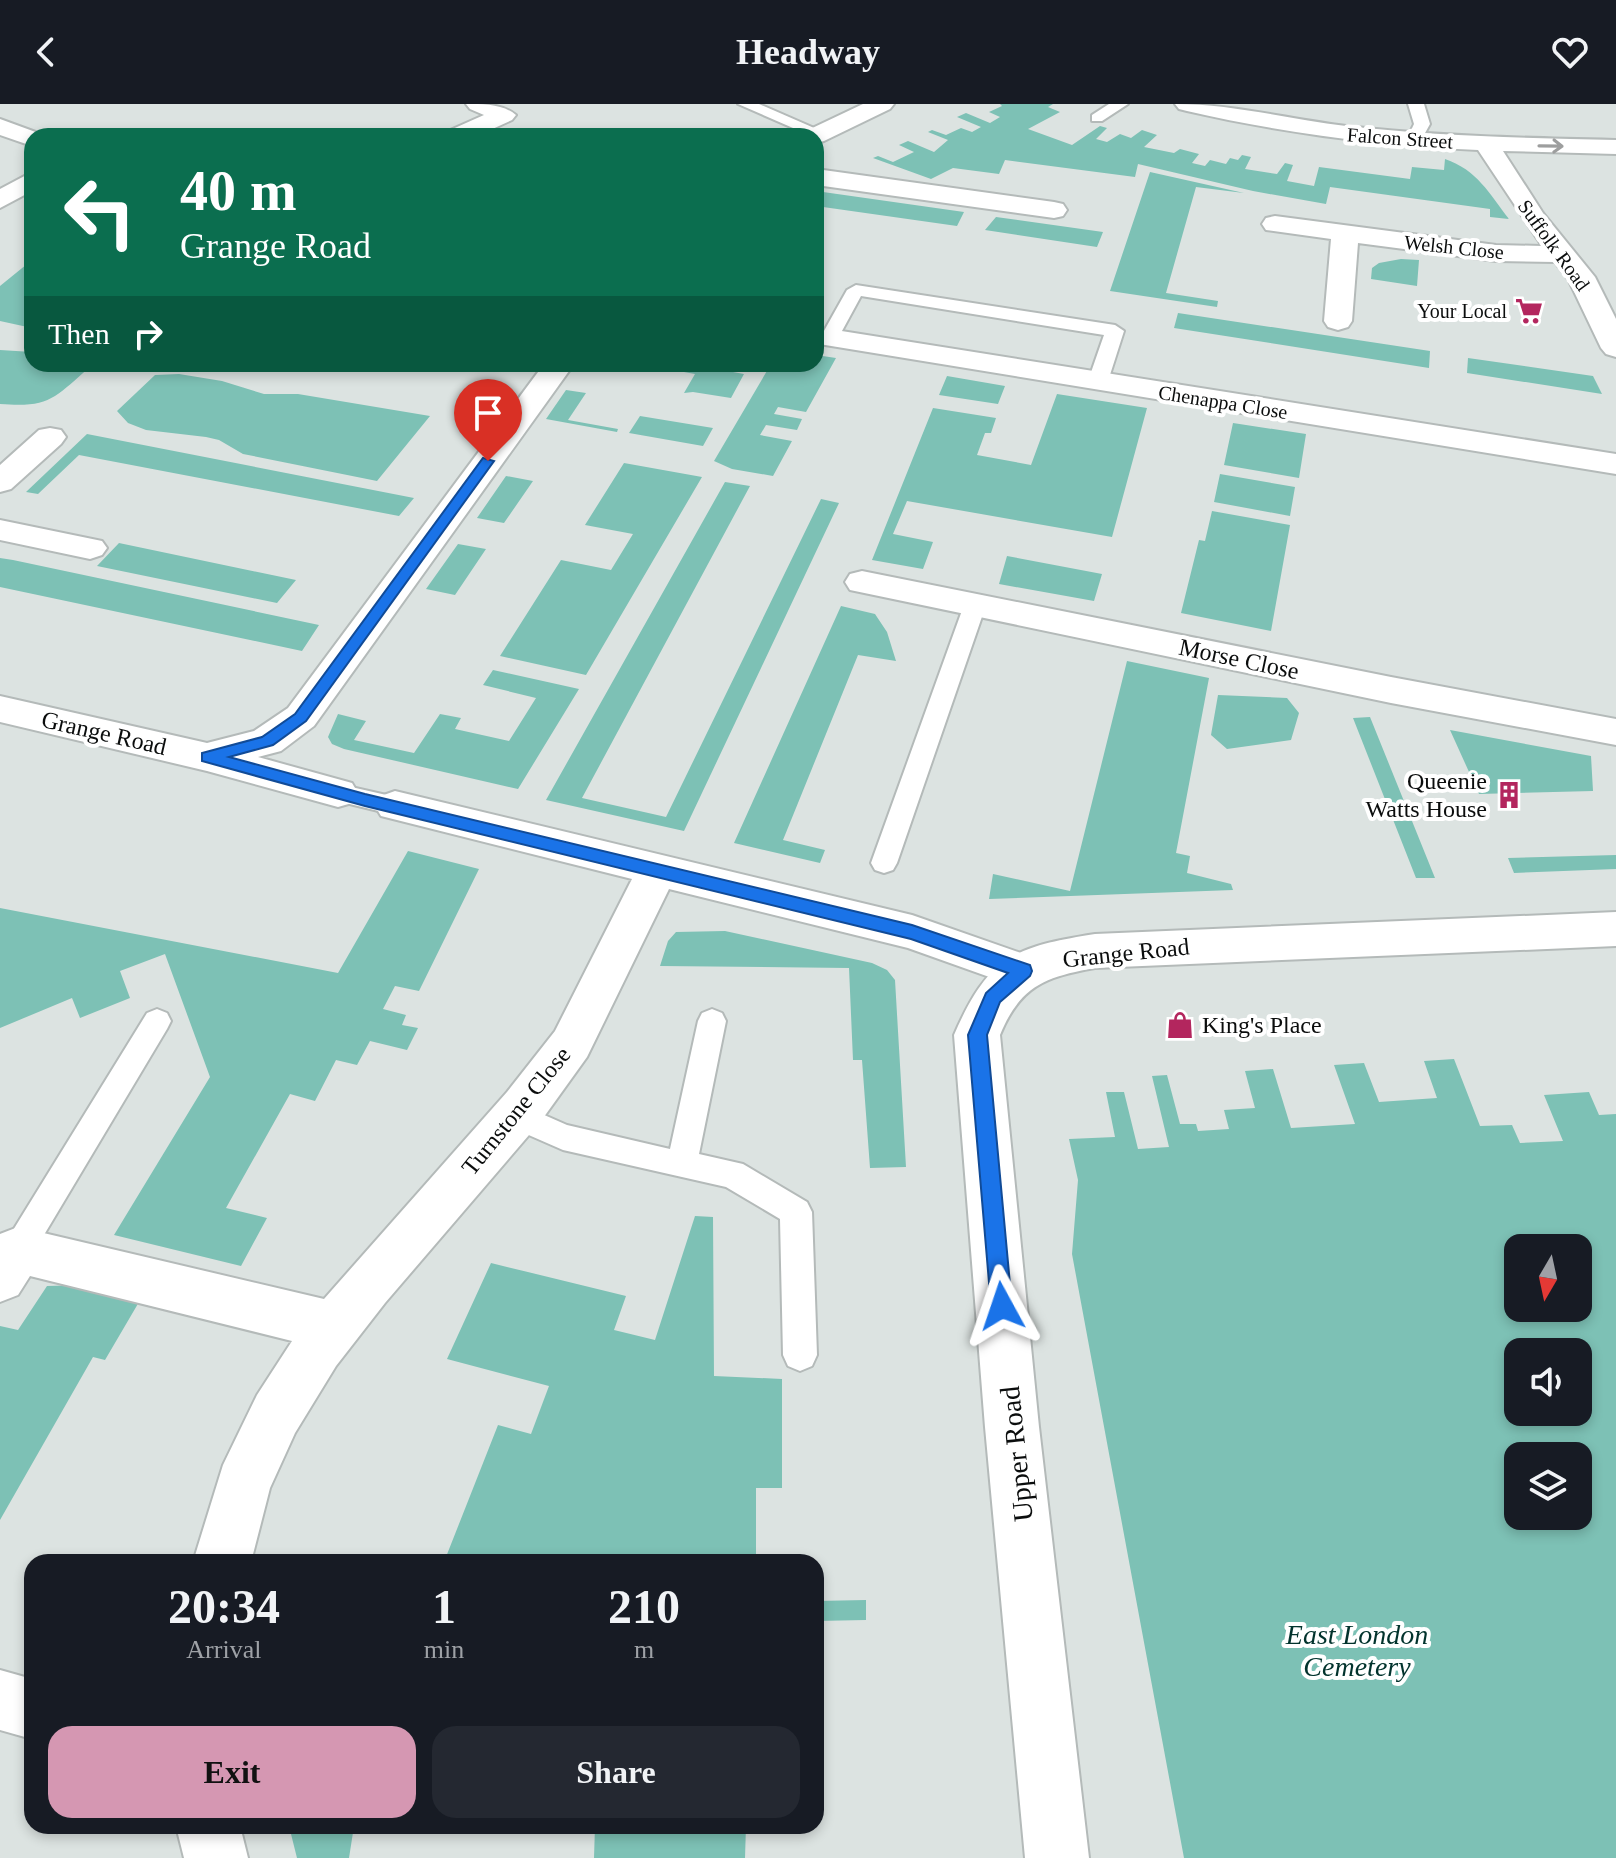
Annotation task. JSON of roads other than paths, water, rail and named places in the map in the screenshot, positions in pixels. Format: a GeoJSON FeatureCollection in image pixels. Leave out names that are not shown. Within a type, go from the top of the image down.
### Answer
{"type":"FeatureCollection","features":[{"type":"Feature","properties":{"kind":"street"},"geometry":{"type":"LineString","coordinates":[[475,128],[504,115],[478,104]]}},
{"type":"Feature","properties":{"kind":"street"},"geometry":{"type":"LineString","coordinates":[[824,132],[882,104]]}},
{"type":"Feature","properties":{"kind":"street","name":"Falcon Street"},"geometry":{"type":"LineString","coordinates":[[1187,104],[1309,131],[1414,141],[1616,147]]}},
{"type":"Feature","properties":{"kind":"street"},"geometry":{"type":"LineString","coordinates":[[0,126],[24,136]]}},
{"type":"Feature","properties":{"kind":"street","name":"Suffolk Road"},"geometry":{"type":"LineString","coordinates":[[1486,144],[1510,184],[1581,277],[1616,348]]}},
{"type":"Feature","properties":{"kind":"street"},"geometry":{"type":"LineString","coordinates":[[824,178],[1054,210]]}},
{"type":"Feature","properties":{"kind":"street"},"geometry":{"type":"LineString","coordinates":[[0,200],[24,185]]}},
{"type":"Feature","properties":{"kind":"street","name":"Welsh Close"},"geometry":{"type":"LineString","coordinates":[[1275,224],[1496,253],[1563,254]]}},
{"type":"Feature","properties":{"kind":"street"},"geometry":{"type":"LineString","coordinates":[[1338,321],[1345,235]]}},
{"type":"Feature","properties":{"kind":"street","name":"Chenappa Close"},"geometry":{"type":"LineString","coordinates":[[829,338],[1616,464]]}},
{"type":"Feature","properties":{"kind":"street"},"geometry":{"type":"LineString","coordinates":[[207,757],[267,741],[301,717],[553,372]]}},
{"type":"Feature","properties":{"kind":"street"},"geometry":{"type":"LineString","coordinates":[[0,482],[50,437]]}},
{"type":"Feature","properties":{"kind":"street"},"geometry":{"type":"LineString","coordinates":[[0,530],[90,548]]}},
{"type":"Feature","properties":{"kind":"street","name":"Morse Close"},"geometry":{"type":"LineString","coordinates":[[862,582],[1391,690],[1616,732]]}},
{"type":"Feature","properties":{"kind":"street","name":"Grange Road"},"geometry":{"type":"LineString","coordinates":[[0,709],[207,757],[338,793]]}},
{"type":"Feature","properties":{"kind":"street","name":"Grange Road"},"geometry":{"type":"LineString","coordinates":[[395,806],[945,942],[1023,971],[1057,958],[1116,950],[1377,935],[1616,929]]}},
{"type":"Feature","properties":{"kind":"street","name":"Turnstone Close"},"geometry":{"type":"LineString","coordinates":[[224,1554],[242,1487],[266,1430],[333,1326],[392,1254],[517,1116],[573,1041],[630,920],[658,870]]}},
{"type":"Feature","properties":{"kind":"street","name":"Upper Road"},"geometry":{"type":"LineString","coordinates":[[1023,971],[993,998],[977,1035],[1012,1427],[1057,1858]]}},
{"type":"Feature","properties":{"kind":"street"},"geometry":{"type":"LineString","coordinates":[[9,1264],[333,1326]]}},
{"type":"Feature","properties":{"kind":"street"},"geometry":{"type":"LineString","coordinates":[[0,1700],[24,1707]]}},
{"type":"Feature","properties":{"kind":"street"},"geometry":{"type":"LineString","coordinates":[[210,1834],[216,1858]]}},
{"type":"Feature","properties":{"kind":"lane"},"geometry":{"type":"LineString","coordinates":[[746,104],[801,128]]}},
{"type":"Feature","properties":{"kind":"lane"},"geometry":{"type":"LineString","coordinates":[[1097,118],[1120,104]]}},
{"type":"Feature","properties":{"kind":"lane"},"geometry":{"type":"LineString","coordinates":[[1414,141],[1422,124],[1416,104]]}},
{"type":"Feature","properties":{"kind":"lane"},"geometry":{"type":"LineString","coordinates":[[829,338],[856,290],[1115,331],[1098,381]]}},
{"type":"Feature","properties":{"kind":"lane"},"geometry":{"type":"LineString","coordinates":[[884,863],[975,605]]}},
{"type":"Feature","properties":{"kind":"lane","name":"Grange Road"},"geometry":{"type":"LineString","coordinates":[[338,793],[395,806]]}},
{"type":"Feature","properties":{"kind":"lane"},"geometry":{"type":"LineString","coordinates":[[9,1264],[157,1021]]}},
{"type":"Feature","properties":{"kind":"lane"},"geometry":{"type":"LineString","coordinates":[[682,1165],[712,1021]]}},
{"type":"Feature","properties":{"kind":"lane"},"geometry":{"type":"LineString","coordinates":[[517,1116],[563,1137],[732,1174],[796,1212],[800,1355]]}},
{"type":"Feature","properties":{"kind":"place","name":"Your Local"},"geometry":{"type":"Point","coordinates":[1529,311]}},
{"type":"Feature","properties":{"kind":"place","name":"Queenie Watts House"},"geometry":{"type":"Point","coordinates":[1509,795]}},
{"type":"Feature","properties":{"kind":"place","name":"King's Place"},"geometry":{"type":"Point","coordinates":[1180,1025]}},
{"type":"Feature","properties":{"kind":"park label","name":"East London Cemetery"},"geometry":{"type":"Point","coordinates":[1357,1650]}}]}
